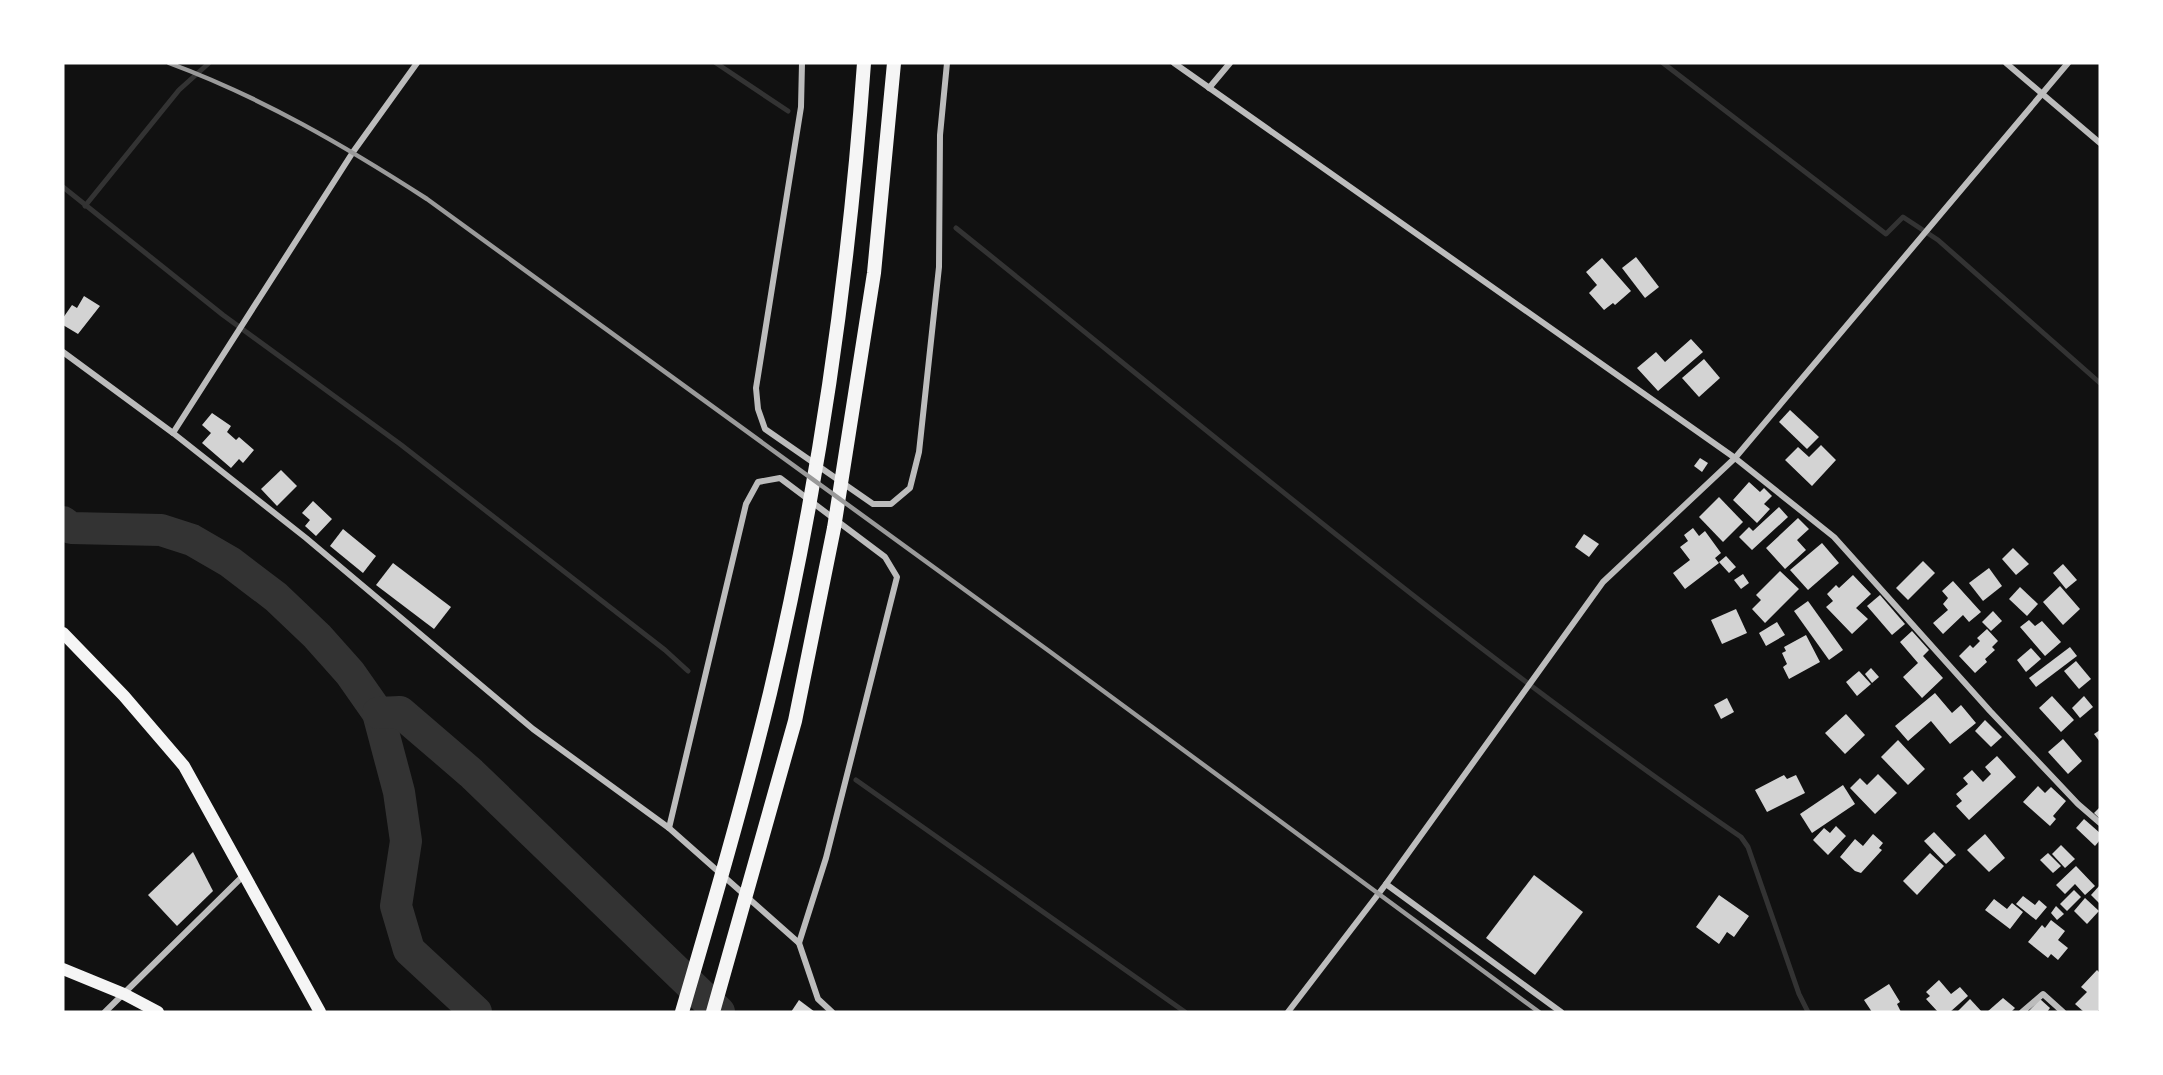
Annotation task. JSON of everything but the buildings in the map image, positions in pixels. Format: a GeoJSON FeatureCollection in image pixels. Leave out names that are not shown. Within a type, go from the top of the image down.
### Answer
{"type":"FeatureCollection","features":[{"type":"Feature","properties":{"kind":"highway"},"geometry":{"type":"LineString","coordinates":[[682,1012],[728,858],[770,691],[807,510],[846,269],[864,63]]}},
{"type":"Feature","properties":{"kind":"highway"},"geometry":{"type":"LineString","coordinates":[[713,1012],[753,877],[795,721],[834,528],[874,273],[894,63]]}},
{"type":"Feature","properties":{"kind":"highway"},"geometry":{"type":"LineString","coordinates":[[63,633],[124,696],[184,766],[320,1012]]}},
{"type":"Feature","properties":{"kind":"highway"},"geometry":{"type":"LineString","coordinates":[[63,969],[124,993],[158,1012]]}},
{"type":"Feature","properties":{"kind":"street"},"geometry":{"type":"LineString","coordinates":[[173,433],[353,152],[417,63]]}},
{"type":"Feature","properties":{"kind":"street"},"geometry":{"type":"LineString","coordinates":[[802,63],[801,107],[756,388],[758,409],[765,429],[873,504],[891,504],[910,488],[919,452],[939,267],[940,135],[947,63]]}},
{"type":"Feature","properties":{"kind":"street"},"geometry":{"type":"LineString","coordinates":[[1174,63],[1735,458],[1834,537],[1990,711],[2078,804],[2100,823]]}},
{"type":"Feature","properties":{"kind":"street"},"geometry":{"type":"LineString","coordinates":[[1209,88],[1230,63]]}},
{"type":"Feature","properties":{"kind":"street"},"geometry":{"type":"LineString","coordinates":[[2006,63],[2100,143]]}},
{"type":"Feature","properties":{"kind":"street"},"geometry":{"type":"LineString","coordinates":[[1288,1012],[1386,884],[1603,582],[1735,458],[2068,63]]}},
{"type":"Feature","properties":{"kind":"street"},"geometry":{"type":"LineString","coordinates":[[63,352],[173,433],[306,538],[532,729],[669,828],[800,943],[818,999],[832,1012]]}},
{"type":"Feature","properties":{"kind":"street"},"geometry":{"type":"LineString","coordinates":[[669,828],[746,504],[758,482],[780,478],[885,557],[897,577],[826,858],[800,943]]}},
{"type":"Feature","properties":{"kind":"street"},"geometry":{"type":"LineString","coordinates":[[105,1012],[244,874]]}},
{"type":"Feature","properties":{"kind":"street"},"geometry":{"type":"LineString","coordinates":[[1386,884],[1561,1012]]}},
{"type":"Feature","properties":{"kind":"street"},"geometry":{"type":"LineString","coordinates":[[2022,1012],[2043,994],[2063,1012]]}},
{"type":"Feature","properties":{"kind":"waterway"},"geometry":{"type":"LineString","coordinates":[[85,206],[179,90],[209,63]]}},
{"type":"Feature","properties":{"kind":"waterway"},"geometry":{"type":"LineString","coordinates":[[716,63],[788,111]]}},
{"type":"Feature","properties":{"kind":"waterway"},"geometry":{"type":"LineString","coordinates":[[1663,63],[1886,234],[1903,217],[1938,240],[2100,383]]}},
{"type":"Feature","properties":{"kind":"waterway"},"geometry":{"type":"LineString","coordinates":[[63,187],[223,315],[400,444],[665,650],[688,671]]}},
{"type":"Feature","properties":{"kind":"waterway"},"geometry":{"type":"LineString","coordinates":[[956,228],[1441,617],[1639,766],[1741,837],[1748,847],[1799,994],[1808,1012]]}},
{"type":"Feature","properties":{"kind":"waterway"},"geometry":{"type":"LineString","coordinates":[[63,522],[71,528],[161,530],[192,540],[230,562],[276,597],[317,636],[350,673],[378,713],[399,792],[406,841],[396,906],[409,950],[476,1012]]}},
{"type":"Feature","properties":{"kind":"waterway"},"geometry":{"type":"LineString","coordinates":[[378,713],[400,712],[471,773],[719,1012]]}},
{"type":"Feature","properties":{"kind":"waterway"},"geometry":{"type":"LineString","coordinates":[[856,780],[1185,1012]]}},
{"type":"Feature","properties":{"kind":"railway"},"geometry":{"type":"LineString","coordinates":[[169,63],[237,91],[302,124],[427,199],[1049,651],[1539,1012]]}}]}
